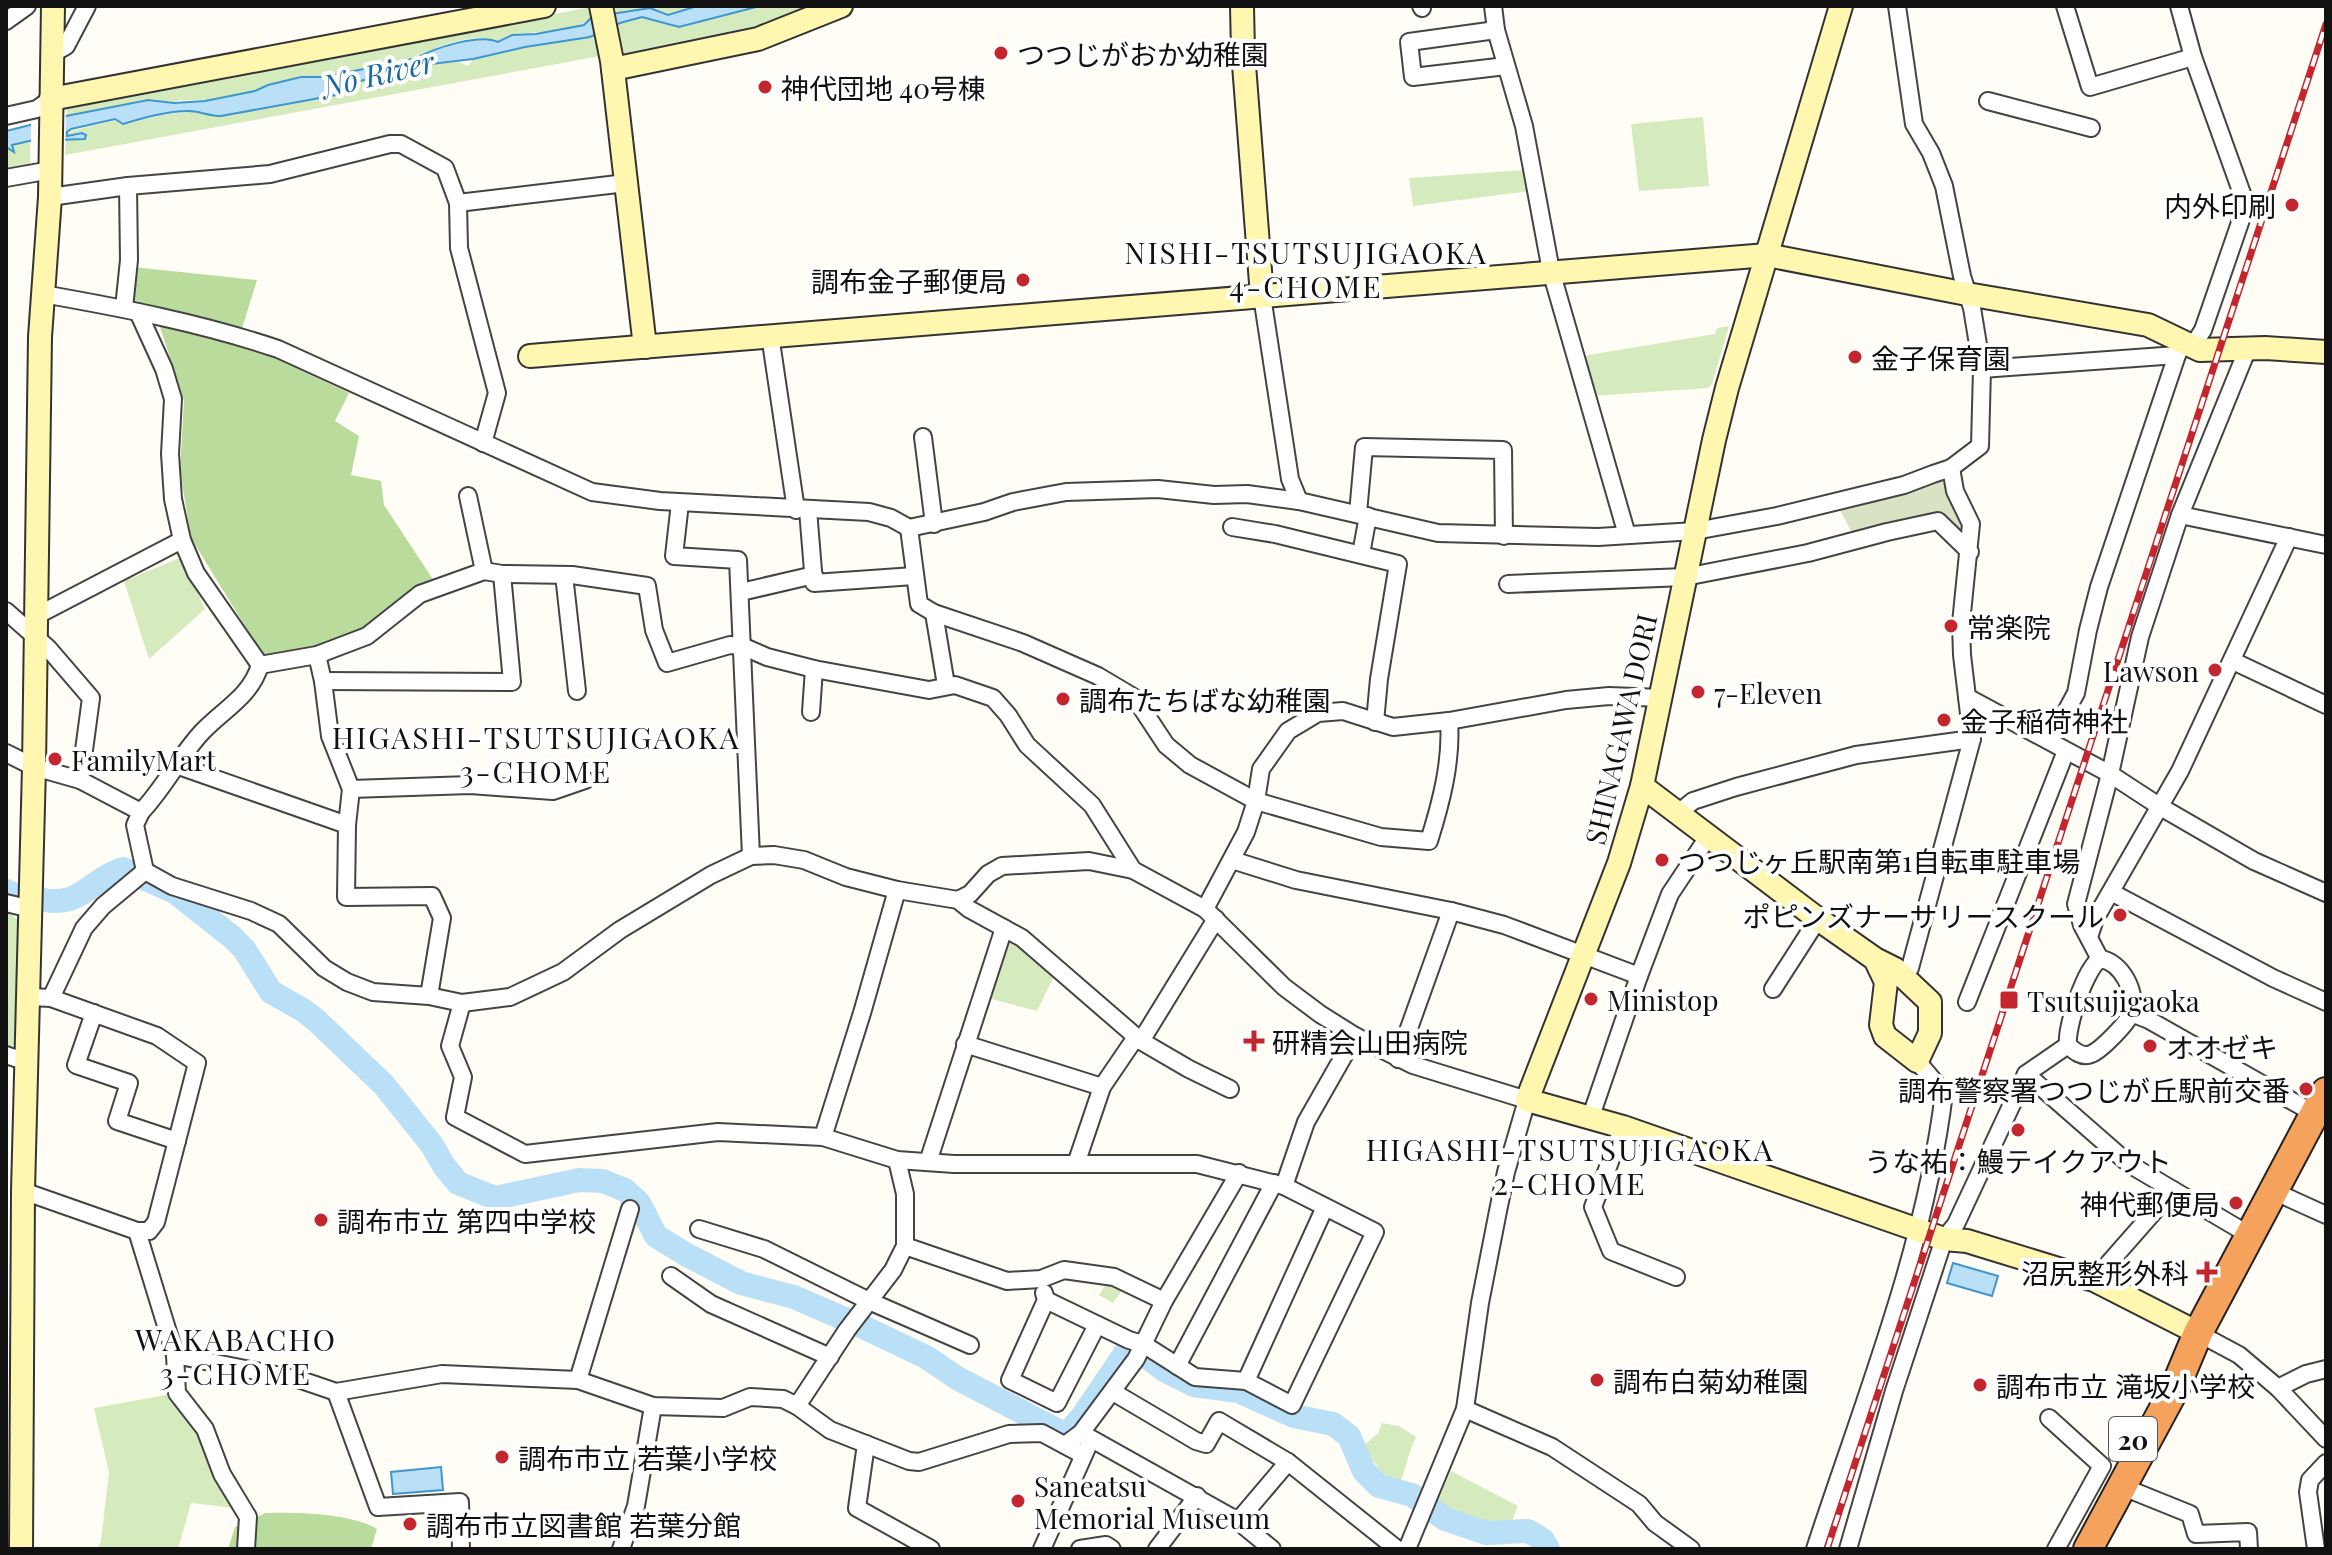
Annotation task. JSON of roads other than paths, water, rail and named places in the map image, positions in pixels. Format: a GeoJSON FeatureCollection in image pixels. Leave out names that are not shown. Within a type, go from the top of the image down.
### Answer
{"type":"FeatureCollection","features":[{"type":"Feature","properties":{"kind":"highway","name":"20"},"geometry":{"type":"LineString","coordinates":[[2086,1548],[2175,1388],[2198,1333],[2320,1103]]}},
{"type":"Feature","properties":{"kind":"highway","name":"20"},"geometry":{"type":"LineString","coordinates":[[2086,1548],[2086,1510],[2162,1384],[2198,1333]]}},
{"type":"Feature","properties":{"kind":"street"},"geometry":{"type":"LineString","coordinates":[[6,21],[27,6]]}},
{"type":"Feature","properties":{"kind":"street"},"geometry":{"type":"LineString","coordinates":[[40,997],[31,909],[40,337],[50,197],[53,6]]}},
{"type":"Feature","properties":{"kind":"street"},"geometry":{"type":"LineString","coordinates":[[52,54],[66,46],[87,6]]}},
{"type":"Feature","properties":{"kind":"street"},"geometry":{"type":"LineString","coordinates":[[6,116],[498,10],[544,6]]}},
{"type":"Feature","properties":{"kind":"street"},"geometry":{"type":"LineString","coordinates":[[601,6],[612,65],[645,347]]}},
{"type":"Feature","properties":{"kind":"street"},"geometry":{"type":"LineString","coordinates":[[612,65],[758,39],[841,6]]}},
{"type":"Feature","properties":{"kind":"street"},"geometry":{"type":"LineString","coordinates":[[1242,6],[1262,296],[1290,479],[1299,501]]}},
{"type":"Feature","properties":{"kind":"street"},"geometry":{"type":"LineString","coordinates":[[1493,6],[1496,30],[1524,126],[1551,271],[1627,535]]}},
{"type":"Feature","properties":{"kind":"street","name":"SHINAGAWA DORI"},"geometry":{"type":"LineString","coordinates":[[1407,1549],[1465,1409],[1480,1303],[1498,1211],[1527,1100],[1619,863],[1642,786],[1727,388],[1841,6]]}},
{"type":"Feature","properties":{"kind":"street"},"geometry":{"type":"LineString","coordinates":[[43,294],[131,310],[240,336],[278,349],[592,492],[680,503],[869,512],[891,518],[909,528],[1013,502],[1066,492],[1104,489],[1247,494],[1299,501],[1438,533],[1598,537],[1695,531],[1777,516],[1904,485],[1951,468],[1980,446],[1982,369],[1972,308],[1944,186],[1931,153],[1914,124],[1897,6]]}},
{"type":"Feature","properties":{"kind":"street"},"geometry":{"type":"LineString","coordinates":[[2065,6],[2090,87],[2193,57]]}},
{"type":"Feature","properties":{"kind":"street"},"geometry":{"type":"LineString","coordinates":[[2050,741],[2076,693],[2099,587],[2184,348],[2203,330],[2244,211],[2245,202],[2193,57],[2179,6]]}},
{"type":"Feature","properties":{"kind":"street"},"geometry":{"type":"LineString","coordinates":[[1496,30],[1409,42],[1413,77],[1506,66]]}},
{"type":"Feature","properties":{"kind":"street"},"geometry":{"type":"LineString","coordinates":[[1988,101],[2091,128]]}},
{"type":"Feature","properties":{"kind":"street"},"geometry":{"type":"LineString","coordinates":[[50,197],[128,186],[270,174],[390,144],[401,144],[445,168],[458,203],[459,248],[497,393],[483,443]]}},
{"type":"Feature","properties":{"kind":"street"},"geometry":{"type":"LineString","coordinates":[[6,178],[51,166]]}},
{"type":"Feature","properties":{"kind":"street"},"geometry":{"type":"LineString","coordinates":[[458,203],[626,183]]}},
{"type":"Feature","properties":{"kind":"street"},"geometry":{"type":"LineString","coordinates":[[128,186],[131,310],[164,369],[173,399],[170,454],[173,499],[182,540],[196,573],[260,665]]}},
{"type":"Feature","properties":{"kind":"street"},"geometry":{"type":"LineString","coordinates":[[530,356],[1767,255],[2148,325],[2184,348]]}},
{"type":"Feature","properties":{"kind":"street"},"geometry":{"type":"LineString","coordinates":[[770,335],[814,583],[914,576]]}},
{"type":"Feature","properties":{"kind":"street"},"geometry":{"type":"LineString","coordinates":[[1982,369],[2184,348],[2326,352]]}},
{"type":"Feature","properties":{"kind":"street"},"geometry":{"type":"LineString","coordinates":[[2100,959],[2082,925],[2076,904],[2110,774],[2140,637],[2180,515],[2248,348]]}},
{"type":"Feature","properties":{"kind":"street"},"geometry":{"type":"LineString","coordinates":[[923,437],[934,524]]}},
{"type":"Feature","properties":{"kind":"street"},"geometry":{"type":"LineString","coordinates":[[1361,554],[1364,447],[1503,450],[1504,536]]}},
{"type":"Feature","properties":{"kind":"street"},"geometry":{"type":"LineString","coordinates":[[1904,977],[1910,968],[1972,739],[1961,623],[1971,524],[1955,491],[1951,468]]}},
{"type":"Feature","properties":{"kind":"street"},"geometry":{"type":"LineString","coordinates":[[468,496],[484,571]]}},
{"type":"Feature","properties":{"kind":"street"},"geometry":{"type":"LineString","coordinates":[[680,503],[674,556],[738,560],[751,856]]}},
{"type":"Feature","properties":{"kind":"street"},"geometry":{"type":"LineString","coordinates":[[2180,515],[2326,545]]}},
{"type":"Feature","properties":{"kind":"street"},"geometry":{"type":"LineString","coordinates":[[1508,584],[1685,577],[1808,553],[1938,521],[1970,552]]}},
{"type":"Feature","properties":{"kind":"street"},"geometry":{"type":"LineString","coordinates":[[1232,527],[1398,564],[1375,722]]}},
{"type":"Feature","properties":{"kind":"street"},"geometry":{"type":"LineString","coordinates":[[909,528],[919,604],[934,613],[1023,643],[1098,676],[1135,698],[1166,745],[1190,765],[1256,801],[1381,837],[1429,841],[1439,809],[1450,739],[1449,721]]}},
{"type":"Feature","properties":{"kind":"street"},"geometry":{"type":"LineString","coordinates":[[2089,937],[2095,919],[2180,771],[2289,537]]}},
{"type":"Feature","properties":{"kind":"street"},"geometry":{"type":"LineString","coordinates":[[36,627],[182,540]]}},
{"type":"Feature","properties":{"kind":"street"},"geometry":{"type":"LineString","coordinates":[[260,665],[317,655],[367,636],[420,594],[484,571],[564,575],[647,586],[654,630],[667,663],[730,645],[742,646],[767,657],[814,669],[929,690],[946,685],[977,692],[1000,704],[1027,745],[1092,805],[1133,870]]}},
{"type":"Feature","properties":{"kind":"street"},"geometry":{"type":"LineString","coordinates":[[323,681],[512,682],[502,574]]}},
{"type":"Feature","properties":{"kind":"street"},"geometry":{"type":"LineString","coordinates":[[564,575],[581,671],[577,691]]}},
{"type":"Feature","properties":{"kind":"street"},"geometry":{"type":"LineString","coordinates":[[741,592],[814,575]]}},
{"type":"Feature","properties":{"kind":"street"},"geometry":{"type":"LineString","coordinates":[[6,611],[36,627],[91,698],[80,780]]}},
{"type":"Feature","properties":{"kind":"street"},"geometry":{"type":"LineString","coordinates":[[934,613],[946,685]]}},
{"type":"Feature","properties":{"kind":"street"},"geometry":{"type":"LineString","coordinates":[[317,655],[330,736],[351,789],[346,897],[432,896],[442,918],[429,996]]}},
{"type":"Feature","properties":{"kind":"street"},"geometry":{"type":"LineString","coordinates":[[2233,661],[2326,705]]}},
{"type":"Feature","properties":{"kind":"street"},"geometry":{"type":"LineString","coordinates":[[260,665],[256,679],[228,711],[204,730],[141,812],[135,825],[145,871],[172,886],[251,911],[279,924],[324,968],[347,982],[373,992],[429,996],[462,1003],[510,997],[563,972],[620,930],[711,875],[751,856],[774,855],[804,860],[846,877],[897,890],[958,900],[1022,938],[1138,1039],[1230,1089]]}},
{"type":"Feature","properties":{"kind":"street"},"geometry":{"type":"LineString","coordinates":[[811,712],[814,669]]}},
{"type":"Feature","properties":{"kind":"street"},"geometry":{"type":"LineString","coordinates":[[1076,1164],[1102,1087],[1138,1039],[1211,914],[1246,832],[1256,801],[1261,769],[1288,731],[1301,721],[1332,710],[1393,727],[1449,721],[1566,700],[1609,696],[1662,698]]}},
{"type":"Feature","properties":{"kind":"street"},"geometry":{"type":"LineString","coordinates":[[1967,697],[2110,774],[2254,861],[2326,893]]}},
{"type":"Feature","properties":{"kind":"street"},"geometry":{"type":"LineString","coordinates":[[1677,814],[1693,801],[1856,755],[1972,739]]}},
{"type":"Feature","properties":{"kind":"street"},"geometry":{"type":"LineString","coordinates":[[1967,1002],[2066,751]]}},
{"type":"Feature","properties":{"kind":"street"},"geometry":{"type":"LineString","coordinates":[[6,753],[34,767],[80,780],[141,812]]}},
{"type":"Feature","properties":{"kind":"street"},"geometry":{"type":"LineString","coordinates":[[176,765],[347,825]]}},
{"type":"Feature","properties":{"kind":"street"},"geometry":{"type":"LineString","coordinates":[[351,789],[470,785],[553,791],[585,780]]}},
{"type":"Feature","properties":{"kind":"street"},"geometry":{"type":"LineString","coordinates":[[1642,786],[1818,919],[1875,959],[1895,969],[1930,1002],[1930,1033],[1917,1061]]}},
{"type":"Feature","properties":{"kind":"street"},"geometry":{"type":"LineString","coordinates":[[1590,1119],[1670,894],[1708,837]]}},
{"type":"Feature","properties":{"kind":"street"},"geometry":{"type":"LineString","coordinates":[[1232,860],[1296,880],[1451,911],[1516,928],[1639,976]]}},
{"type":"Feature","properties":{"kind":"street"},"geometry":{"type":"LineString","coordinates":[[958,900],[970,894],[988,874],[1002,866],[1089,861],[1133,870],[1211,914],[1284,987],[1320,1014],[1398,1059],[1447,1077],[1623,1127],[1944,1239],[1967,1241],[2094,1280],[2239,1355],[2278,1388],[2326,1439]]}},
{"type":"Feature","properties":{"kind":"street"},"geometry":{"type":"LineString","coordinates":[[21,1549],[17,1059],[40,997],[84,928],[103,906],[145,871]]}},
{"type":"Feature","properties":{"kind":"street"},"geometry":{"type":"LineString","coordinates":[[823,1137],[897,890]]}},
{"type":"Feature","properties":{"kind":"street"},"geometry":{"type":"LineString","coordinates":[[2111,892],[2273,978],[2326,1002]]}},
{"type":"Feature","properties":{"kind":"street"},"geometry":{"type":"LineString","coordinates":[[6,903],[31,909]]}},
{"type":"Feature","properties":{"kind":"street"},"geometry":{"type":"LineString","coordinates":[[1398,1059],[1451,911]]}},
{"type":"Feature","properties":{"kind":"street"},"geometry":{"type":"LineString","coordinates":[[1773,989],[1818,919]]}},
{"type":"Feature","properties":{"kind":"street"},"geometry":{"type":"LineString","coordinates":[[928,1162],[1004,928]]}},
{"type":"Feature","properties":{"kind":"street"},"geometry":{"type":"LineString","coordinates":[[1815,1549],[1919,1231],[1937,1152],[1944,1093],[1917,1061],[1885,1036],[1881,1025],[1886,982],[1875,959]]}},
{"type":"Feature","properties":{"kind":"street"},"geometry":{"type":"LineString","coordinates":[[2100,959],[2115,963],[2127,981],[2131,1013],[2125,1023],[2091,1054],[2083,1055],[2068,1045],[2068,1032],[2092,964],[2100,959]]}},
{"type":"Feature","properties":{"kind":"street"},"geometry":{"type":"LineString","coordinates":[[18,1175],[137,1231],[149,1231],[156,1222],[197,1063],[157,1036],[40,997]]}},
{"type":"Feature","properties":{"kind":"street"},"geometry":{"type":"LineString","coordinates":[[462,1003],[450,1046],[463,1077],[455,1117],[525,1154],[718,1132],[823,1137],[897,1160],[1197,1164],[1279,1184],[1375,1232],[1292,1405],[1246,1381],[1195,1377],[1140,1349],[1129,1340],[1046,1300]]}},
{"type":"Feature","properties":{"kind":"street"},"geometry":{"type":"LineString","coordinates":[[94,1013],[76,1065],[129,1083],[117,1121],[177,1141]]}},
{"type":"Feature","properties":{"kind":"street"},"geometry":{"type":"LineString","coordinates":[[2131,1013],[2320,1103]]}},
{"type":"Feature","properties":{"kind":"street"},"geometry":{"type":"LineString","coordinates":[[1177,1366],[1279,1184],[1306,1122],[1355,1036]]}},
{"type":"Feature","properties":{"kind":"street"},"geometry":{"type":"LineString","coordinates":[[965,1044],[1102,1087]]}},
{"type":"Feature","properties":{"kind":"street"},"geometry":{"type":"LineString","coordinates":[[1848,1549],[1894,1391],[1944,1239],[1956,1224],[2026,1074],[2068,1045]]}},
{"type":"Feature","properties":{"kind":"street"},"geometry":{"type":"LineString","coordinates":[[2026,1074],[2129,1164],[2251,1236]]}},
{"type":"Feature","properties":{"kind":"street"},"geometry":{"type":"LineString","coordinates":[[1623,1127],[1593,1207],[1611,1251],[1676,1277]]}},
{"type":"Feature","properties":{"kind":"street"},"geometry":{"type":"LineString","coordinates":[[797,1406],[847,1330],[893,1270],[905,1246],[905,1194],[897,1160]]}},
{"type":"Feature","properties":{"kind":"street"},"geometry":{"type":"LineString","coordinates":[[1042,1549],[1083,1455],[1086,1436],[1140,1349],[1164,1301],[1239,1173]]}},
{"type":"Feature","properties":{"kind":"street"},"geometry":{"type":"LineString","coordinates":[[2094,1280],[2173,1190]]}},
{"type":"Feature","properties":{"kind":"street"},"geometry":{"type":"LineString","coordinates":[[2273,1191],[2326,1215]]}},
{"type":"Feature","properties":{"kind":"street"},"geometry":{"type":"LineString","coordinates":[[1246,1381],[1325,1207]]}},
{"type":"Feature","properties":{"kind":"street"},"geometry":{"type":"LineString","coordinates":[[578,1380],[630,1209]]}},
{"type":"Feature","properties":{"kind":"street"},"geometry":{"type":"LineString","coordinates":[[699,1229],[764,1249],[865,1307],[970,1345]]}},
{"type":"Feature","properties":{"kind":"street"},"geometry":{"type":"LineString","coordinates":[[137,1231],[175,1355],[177,1393],[205,1429],[222,1474],[248,1517],[246,1549]]}},
{"type":"Feature","properties":{"kind":"street"},"geometry":{"type":"LineString","coordinates":[[905,1246],[1007,1281],[1041,1279],[1064,1270],[1114,1277],[1164,1301]]}},
{"type":"Feature","properties":{"kind":"street"},"geometry":{"type":"LineString","coordinates":[[671,1276],[711,1304],[830,1357]]}},
{"type":"Feature","properties":{"kind":"street"},"geometry":{"type":"LineString","coordinates":[[1041,1279],[1046,1300],[1010,1380],[1057,1403],[1097,1325]]}},
{"type":"Feature","properties":{"kind":"street"},"geometry":{"type":"LineString","coordinates":[[175,1355],[301,1380],[336,1392],[442,1374],[578,1380],[653,1406],[723,1408],[750,1397],[783,1399],[830,1430],[909,1461],[919,1462],[1009,1434],[1042,1433],[1083,1455]]}},
{"type":"Feature","properties":{"kind":"street"},"geometry":{"type":"LineString","coordinates":[[2278,1388],[2306,1374],[2326,1369]]}},
{"type":"Feature","properties":{"kind":"street"},"geometry":{"type":"LineString","coordinates":[[336,1392],[378,1507],[460,1502],[461,1549]]}},
{"type":"Feature","properties":{"kind":"street"},"geometry":{"type":"LineString","coordinates":[[1113,1392],[1206,1444],[1219,1421],[1288,1462],[1397,1549]]}},
{"type":"Feature","properties":{"kind":"street"},"geometry":{"type":"LineString","coordinates":[[621,1549],[636,1506],[653,1406]]}},
{"type":"Feature","properties":{"kind":"street"},"geometry":{"type":"LineString","coordinates":[[1465,1409],[1552,1447],[1639,1504],[1655,1523],[1691,1549]]}},
{"type":"Feature","properties":{"kind":"street"},"geometry":{"type":"LineString","coordinates":[[2049,1418],[2102,1466],[2086,1510],[2056,1549]]}},
{"type":"Feature","properties":{"kind":"street"},"geometry":{"type":"LineString","coordinates":[[1065,1445],[1086,1436]]}},
{"type":"Feature","properties":{"kind":"street"},"geometry":{"type":"LineString","coordinates":[[1086,1436],[1197,1496],[1238,1521],[1272,1549]]}},
{"type":"Feature","properties":{"kind":"street"},"geometry":{"type":"LineString","coordinates":[[866,1444],[857,1508],[931,1549]]}},
{"type":"Feature","properties":{"kind":"street"},"geometry":{"type":"LineString","coordinates":[[1238,1521],[1288,1462]]}},
{"type":"Feature","properties":{"kind":"street"},"geometry":{"type":"LineString","coordinates":[[2316,1549],[2308,1492],[2310,1480],[2326,1463]]}},
{"type":"Feature","properties":{"kind":"street"},"geometry":{"type":"LineString","coordinates":[[2133,1491],[2190,1514],[2196,1534],[2248,1532],[2249,1549]]}},
{"type":"Feature","properties":{"kind":"street"},"geometry":{"type":"LineString","coordinates":[[1157,1549],[1197,1496]]}},
{"type":"Feature","properties":{"kind":"street"},"geometry":{"type":"LineString","coordinates":[[1080,1549],[1106,1545],[1112,1549]]}},
{"type":"Feature","properties":{"kind":"water","name":"No River"},"geometry":{"type":"Polygon","coordinates":[[[760,6],[679,27],[642,17],[590,37],[431,64],[356,82],[336,95],[221,116],[188,111],[123,124],[115,119],[67,132],[67,136],[82,133],[86,135],[85,139],[29,141],[12,145],[14,152],[6,147],[6,131],[148,100],[174,103],[205,101],[255,91],[301,77],[325,77],[417,58],[457,43],[480,39],[498,42],[512,35],[584,25],[592,17],[650,8],[668,15],[694,7],[760,6]]]}},
{"type":"Feature","properties":{"kind":"water"},"geometry":{"type":"Polygon","coordinates":[[[1953,1263],[1998,1276],[1992,1296],[1947,1283],[1953,1263]]]}},
{"type":"Feature","properties":{"kind":"water"},"geometry":{"type":"Polygon","coordinates":[[[441,1467],[443,1490],[393,1494],[391,1472],[441,1467]]]}},
{"type":"Feature","properties":{"kind":"waterway"},"geometry":{"type":"LineString","coordinates":[[44,900],[68,900],[123,869],[175,892],[244,949],[271,992],[317,1021],[384,1085],[458,1183],[495,1198],[579,1180],[603,1181],[625,1190],[639,1203],[656,1236],[687,1255],[741,1283],[794,1297],[863,1327],[926,1357],[957,1378],[1066,1435],[1132,1346],[1164,1370],[1194,1385],[1238,1391],[1294,1416],[1333,1424],[1349,1436],[1364,1471],[1379,1486],[1412,1495],[1445,1519],[1486,1533],[1528,1531],[1543,1540],[1548,1549]]}},
{"type":"Feature","properties":{"kind":"waterway"},"geometry":{"type":"LineString","coordinates":[[6,891],[19,897]]}},
{"type":"Feature","properties":{"kind":"railway"},"geometry":{"type":"LineString","coordinates":[[1827,1549],[2326,24]]}},
{"type":"Feature","properties":{"kind":"place","name":"つつじがおか幼稚園"},"geometry":{"type":"Point","coordinates":[1001,53]}},
{"type":"Feature","properties":{"kind":"place","name":"神代団地 40号棟"},"geometry":{"type":"Point","coordinates":[765,87]}},
{"type":"Feature","properties":{"kind":"place","name":"内外印刷"},"geometry":{"type":"Point","coordinates":[2292,205]}},
{"type":"Feature","properties":{"kind":"place","name":"調布金子郵便局"},"geometry":{"type":"Point","coordinates":[1023,280]}},
{"type":"Feature","properties":{"kind":"place","name":"金子保育園"},"geometry":{"type":"Point","coordinates":[1855,357]}},
{"type":"Feature","properties":{"kind":"place","name":"常楽院"},"geometry":{"type":"Point","coordinates":[1951,626]}},
{"type":"Feature","properties":{"kind":"place","name":"Lawson"},"geometry":{"type":"Point","coordinates":[2215,670]}},
{"type":"Feature","properties":{"kind":"place","name":"7-Eleven"},"geometry":{"type":"Point","coordinates":[1698,692]}},
{"type":"Feature","properties":{"kind":"place","name":"調布たちばな幼稚園"},"geometry":{"type":"Point","coordinates":[1063,699]}},
{"type":"Feature","properties":{"kind":"place","name":"金子稲荷神社"},"geometry":{"type":"Point","coordinates":[1944,720]}},
{"type":"Feature","properties":{"kind":"place","name":"FamilyMart"},"geometry":{"type":"Point","coordinates":[55,759]}},
{"type":"Feature","properties":{"kind":"place","name":"つつじヶ丘駅南第1自転車駐車場"},"geometry":{"type":"Point","coordinates":[1662,860]}},
{"type":"Feature","properties":{"kind":"place","name":"ポピンズナーサリースクール"},"geometry":{"type":"Point","coordinates":[2120,915]}},
{"type":"Feature","properties":{"kind":"place","name":"Ministop"},"geometry":{"type":"Point","coordinates":[1591,999]}},
{"type":"Feature","properties":{"kind":"place","name":"Tsutsujigaoka"},"geometry":{"type":"Point","coordinates":[2009,1000]}},
{"type":"Feature","properties":{"kind":"place","name":"研精会山田病院"},"geometry":{"type":"Point","coordinates":[1254,1041]}},
{"type":"Feature","properties":{"kind":"place","name":"オオゼキ"},"geometry":{"type":"Point","coordinates":[2150,1046]}},
{"type":"Feature","properties":{"kind":"place","name":"調布警察署つつじが丘駅前交番"},"geometry":{"type":"Point","coordinates":[2306,1089]}},
{"type":"Feature","properties":{"kind":"place","name":"うな祐：鰻テイクアウト"},"geometry":{"type":"Point","coordinates":[2018,1130]}},
{"type":"Feature","properties":{"kind":"place","name":"神代郵便局"},"geometry":{"type":"Point","coordinates":[2236,1203]}},
{"type":"Feature","properties":{"kind":"place","name":"調布市立 第四中学校"},"geometry":{"type":"Point","coordinates":[321,1220]}},
{"type":"Feature","properties":{"kind":"place","name":"沼尻整形外科"},"geometry":{"type":"Point","coordinates":[2207,1272]}},
{"type":"Feature","properties":{"kind":"place","name":"調布白菊幼稚園"},"geometry":{"type":"Point","coordinates":[1597,1380]}},
{"type":"Feature","properties":{"kind":"place","name":"調布市立 滝坂小学校"},"geometry":{"type":"Point","coordinates":[1980,1385]}},
{"type":"Feature","properties":{"kind":"place","name":"調布市立 若葉小学校"},"geometry":{"type":"Point","coordinates":[502,1457]}},
{"type":"Feature","properties":{"kind":"place","name":"Saneatsu Memorial Museum"},"geometry":{"type":"Point","coordinates":[1018,1501]}},
{"type":"Feature","properties":{"kind":"place","name":"調布市立図書館 若葉分館"},"geometry":{"type":"Point","coordinates":[410,1524]}},
{"type":"Feature","properties":{"kind":"district","name":"NISHI-TSUTSUJIGAOKA 4-CHOME"},"geometry":{"type":"Point","coordinates":[1306,269]}},
{"type":"Feature","properties":{"kind":"district","name":"HIGASHI-TSUTSUJIGAOKA 3-CHOME"},"geometry":{"type":"Point","coordinates":[536,754]}},
{"type":"Feature","properties":{"kind":"district","name":"HIGASHI-TSUTSUJIGAOKA 2-CHOME"},"geometry":{"type":"Point","coordinates":[1570,1166]}},
{"type":"Feature","properties":{"kind":"district","name":"WAKABACHO 3-CHOME"},"geometry":{"type":"Point","coordinates":[236,1356]}}]}
